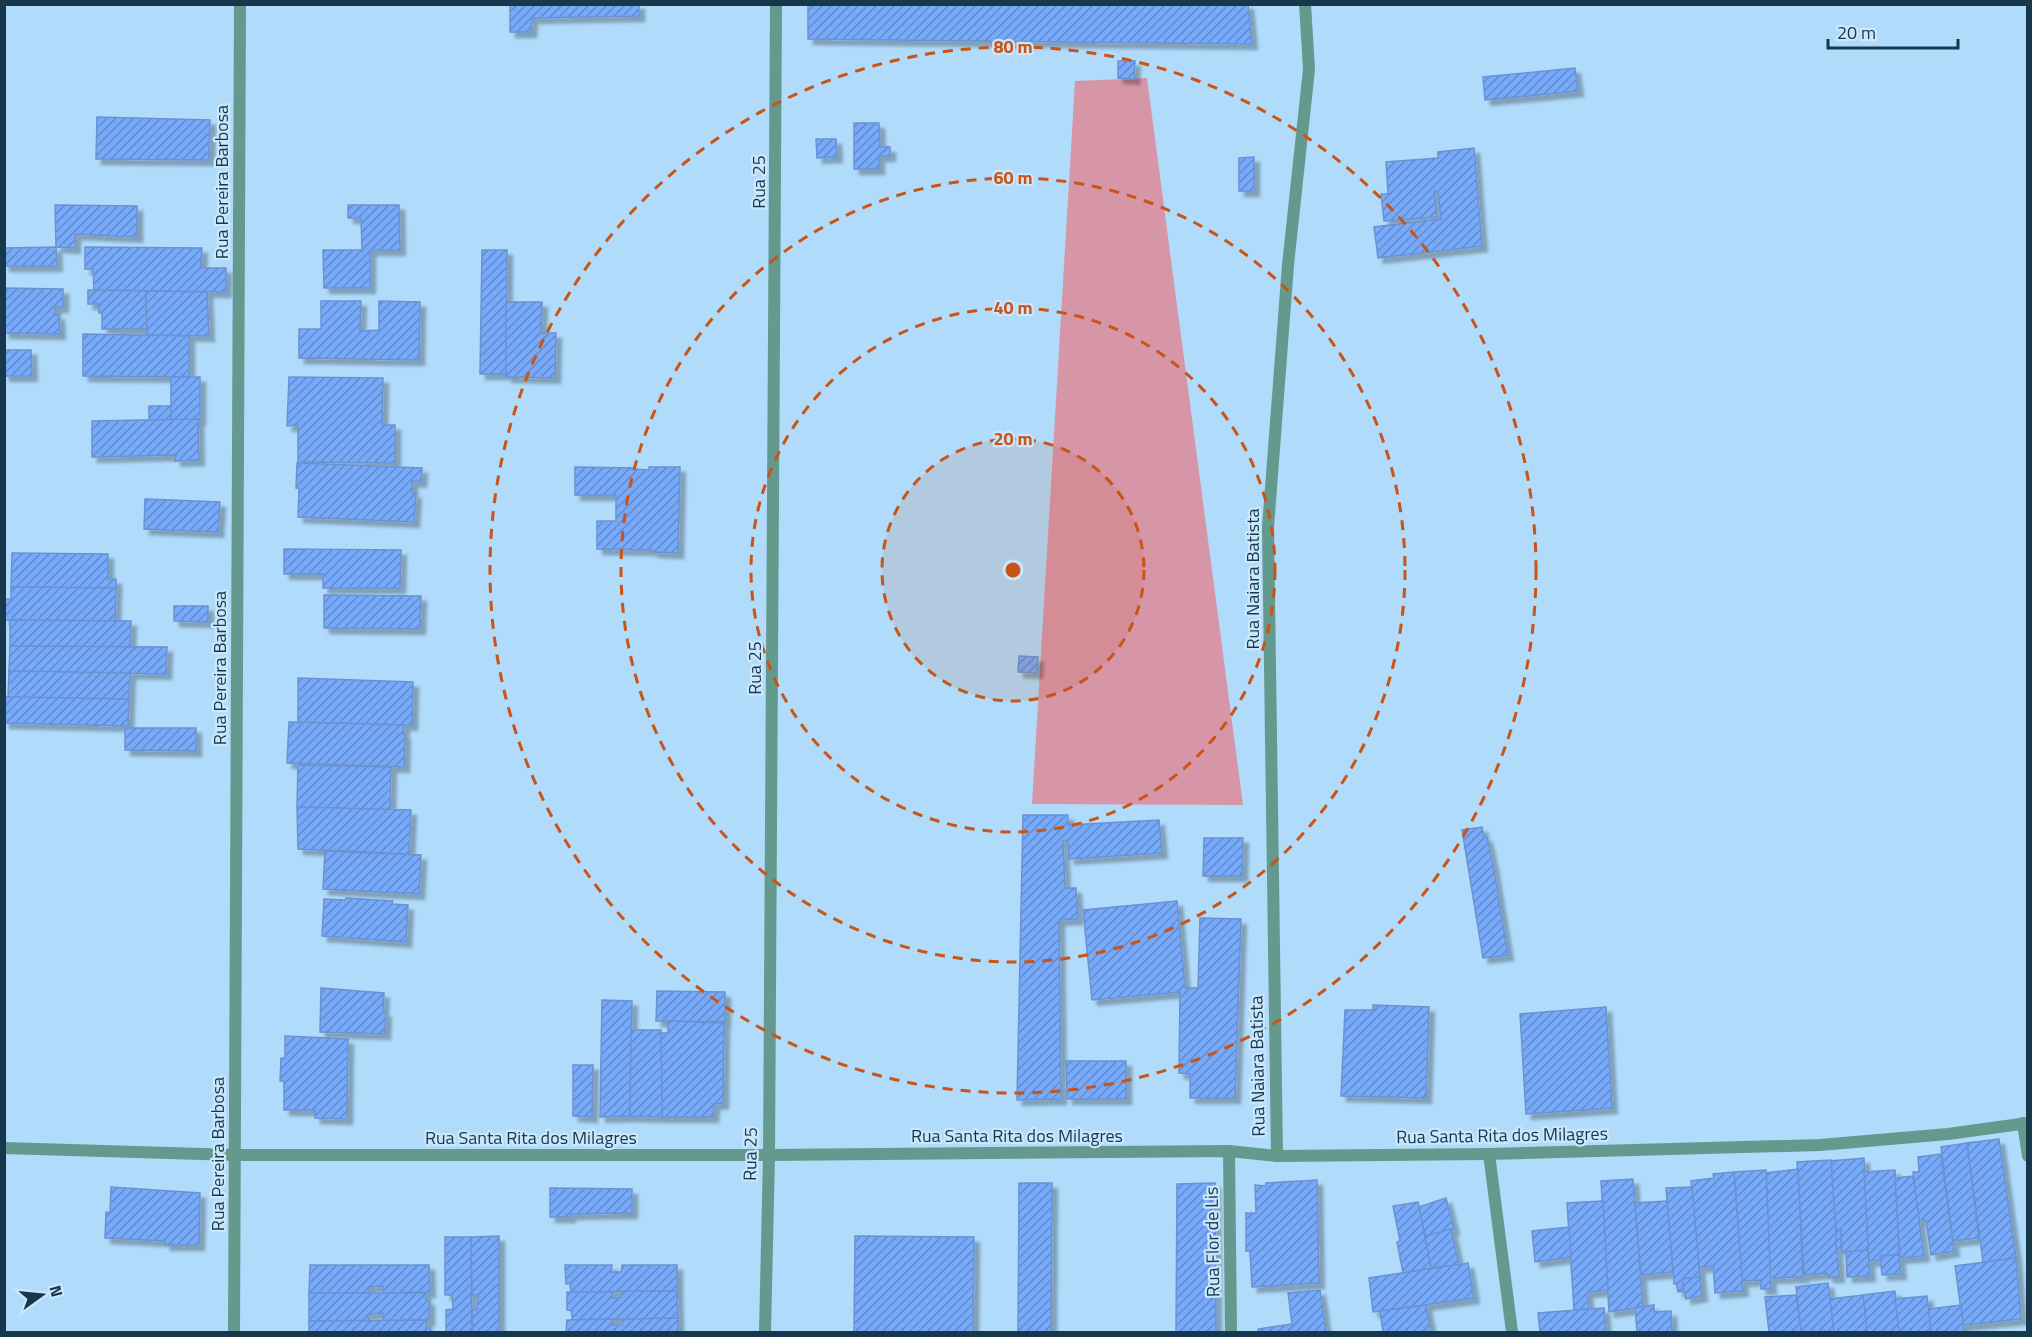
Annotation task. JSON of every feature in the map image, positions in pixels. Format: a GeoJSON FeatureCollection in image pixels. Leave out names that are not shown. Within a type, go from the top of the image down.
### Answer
{"type":"FeatureCollection","features":[{"type":"Feature","properties":{"kind":"street","name":"Rua Pereira Barbosa"},"geometry":{"type":"LineString","coordinates":[[234,1332],[240,4]]}},
{"type":"Feature","properties":{"kind":"street","name":"Rua 25"},"geometry":{"type":"LineString","coordinates":[[765,1332],[769,1155],[776,4]]}},
{"type":"Feature","properties":{"kind":"street","name":"Rua Naiara Batista"},"geometry":{"type":"LineString","coordinates":[[1276,1156],[1268,527],[1288,265],[1309,69],[1305,4]]}},
{"type":"Feature","properties":{"kind":"street","name":"Rua Santa Rita dos Milagres"},"geometry":{"type":"LineString","coordinates":[[4,1148],[235,1155],[769,1155],[1229,1151],[1276,1156],[1489,1154],[1820,1145],[1948,1134],[2025,1123]]}},
{"type":"Feature","properties":{"kind":"street"},"geometry":{"type":"LineString","coordinates":[[2025,1123],[2028,1156]]}},
{"type":"Feature","properties":{"kind":"street","name":"Rua Flor de Lis"},"geometry":{"type":"LineString","coordinates":[[1229,1151],[1231,1332]]}},
{"type":"Feature","properties":{"kind":"street"},"geometry":{"type":"LineString","coordinates":[[1489,1154],[1512,1332]]}},
{"type":"Feature","properties":{"kind":"shaded area"},"geometry":{"type":"Polygon","coordinates":[[[1147,78],[1243,805],[1032,804],[1075,81],[1147,78]]]}},
{"type":"Feature","properties":{"kind":"building"},"geometry":{"type":"Polygon","coordinates":[[[510,4],[639,4],[639,16],[532,18],[531,32],[510,32],[510,4]]]}},
{"type":"Feature","properties":{"kind":"building"},"geometry":{"type":"Polygon","coordinates":[[[808,4],[1248,4],[1252,44],[808,39],[808,4]]]}},
{"type":"Feature","properties":{"kind":"building"},"geometry":{"type":"Polygon","coordinates":[[[1118,61],[1135,61],[1134,79],[1118,78],[1118,61]]]}},
{"type":"Feature","properties":{"kind":"building"},"geometry":{"type":"Polygon","coordinates":[[[1575,68],[1578,91],[1485,100],[1483,77],[1575,68]]]}},
{"type":"Feature","properties":{"kind":"building"},"geometry":{"type":"Polygon","coordinates":[[[97,117],[210,120],[209,160],[96,159],[97,117]]]}},
{"type":"Feature","properties":{"kind":"building"},"geometry":{"type":"Polygon","coordinates":[[[854,123],[879,123],[880,147],[890,147],[890,156],[879,156],[879,169],[854,169],[854,123]]]}},
{"type":"Feature","properties":{"kind":"building"},"geometry":{"type":"Polygon","coordinates":[[[816,139],[836,139],[837,157],[817,158],[816,139]]]}},
{"type":"Feature","properties":{"kind":"building"},"geometry":{"type":"Polygon","coordinates":[[[1474,148],[1482,246],[1378,258],[1374,227],[1441,219],[1438,191],[1434,191],[1437,217],[1384,221],[1381,194],[1388,194],[1386,162],[1438,158],[1438,152],[1474,148]]]}},
{"type":"Feature","properties":{"kind":"building"},"geometry":{"type":"Polygon","coordinates":[[[1254,157],[1254,191],[1239,191],[1239,158],[1254,157]]]}},
{"type":"Feature","properties":{"kind":"building"},"geometry":{"type":"Polygon","coordinates":[[[55,205],[137,206],[137,237],[75,234],[75,248],[56,247],[55,205]]]}},
{"type":"Feature","properties":{"kind":"building"},"geometry":{"type":"Polygon","coordinates":[[[348,205],[399,205],[400,250],[370,250],[370,288],[324,288],[323,250],[362,250],[361,218],[348,218],[348,205]]]}},
{"type":"Feature","properties":{"kind":"building"},"geometry":{"type":"Polygon","coordinates":[[[56,247],[57,266],[4,266],[4,248],[56,247]]]}},
{"type":"Feature","properties":{"kind":"building"},"geometry":{"type":"Polygon","coordinates":[[[85,247],[202,248],[201,268],[226,268],[226,292],[94,290],[93,269],[85,269],[85,247]]]}},
{"type":"Feature","properties":{"kind":"building"},"geometry":{"type":"Polygon","coordinates":[[[482,250],[507,250],[506,374],[480,374],[482,250]]]}},
{"type":"Feature","properties":{"kind":"building"},"geometry":{"type":"Polygon","coordinates":[[[4,288],[63,289],[63,307],[55,307],[55,315],[59,315],[60,334],[4,333],[4,288]]]}},
{"type":"Feature","properties":{"kind":"building"},"geometry":{"type":"Polygon","coordinates":[[[88,290],[146,291],[147,329],[102,329],[102,313],[99,313],[99,304],[88,304],[88,290]]]}},
{"type":"Feature","properties":{"kind":"building"},"geometry":{"type":"Polygon","coordinates":[[[146,291],[207,292],[209,336],[147,335],[146,291]]]}},
{"type":"Feature","properties":{"kind":"building"},"geometry":{"type":"Polygon","coordinates":[[[321,301],[361,301],[360,331],[379,330],[379,301],[420,302],[419,360],[299,358],[299,329],[321,329],[321,301]]]}},
{"type":"Feature","properties":{"kind":"building"},"geometry":{"type":"Polygon","coordinates":[[[506,302],[542,302],[541,333],[556,333],[555,378],[506,377],[506,302]]]}},
{"type":"Feature","properties":{"kind":"building"},"geometry":{"type":"Polygon","coordinates":[[[83,334],[189,336],[189,377],[83,376],[83,334]]]}},
{"type":"Feature","properties":{"kind":"building"},"geometry":{"type":"Polygon","coordinates":[[[4,350],[31,350],[32,376],[4,376],[4,350]]]}},
{"type":"Feature","properties":{"kind":"building"},"geometry":{"type":"Polygon","coordinates":[[[171,377],[200,377],[200,420],[171,420],[171,377]]]}},
{"type":"Feature","properties":{"kind":"building"},"geometry":{"type":"Polygon","coordinates":[[[289,377],[383,378],[382,425],[395,425],[395,463],[298,462],[298,425],[287,426],[289,377]]]}},
{"type":"Feature","properties":{"kind":"building"},"geometry":{"type":"Polygon","coordinates":[[[149,406],[171,406],[171,420],[149,420],[149,406]]]}},
{"type":"Feature","properties":{"kind":"building"},"geometry":{"type":"Polygon","coordinates":[[[198,419],[199,460],[175,461],[176,455],[92,457],[92,421],[198,419]]]}},
{"type":"Feature","properties":{"kind":"building"},"geometry":{"type":"Polygon","coordinates":[[[297,463],[422,468],[421,482],[412,481],[412,493],[416,493],[414,522],[298,517],[297,463]]]}},
{"type":"Feature","properties":{"kind":"building"},"geometry":{"type":"Polygon","coordinates":[[[575,467],[649,470],[649,467],[680,467],[678,553],[597,549],[597,521],[616,521],[616,495],[575,495],[575,467]]]}},
{"type":"Feature","properties":{"kind":"building"},"geometry":{"type":"Polygon","coordinates":[[[145,499],[220,502],[218,532],[144,529],[145,499]]]}},
{"type":"Feature","properties":{"kind":"building"},"geometry":{"type":"Polygon","coordinates":[[[284,549],[401,550],[400,588],[323,588],[323,574],[284,574],[284,549]]]}},
{"type":"Feature","properties":{"kind":"building"},"geometry":{"type":"Polygon","coordinates":[[[12,553],[108,554],[108,579],[116,579],[116,588],[11,587],[12,553]]]}},
{"type":"Feature","properties":{"kind":"building"},"geometry":{"type":"Polygon","coordinates":[[[11,587],[116,588],[115,621],[4,620],[4,599],[11,599],[11,587]]]}},
{"type":"Feature","properties":{"kind":"building"},"geometry":{"type":"Polygon","coordinates":[[[324,595],[421,596],[420,629],[324,628],[324,595]]]}},
{"type":"Feature","properties":{"kind":"building"},"geometry":{"type":"Polygon","coordinates":[[[174,606],[208,606],[208,622],[174,621],[174,606]]]}},
{"type":"Feature","properties":{"kind":"building"},"geometry":{"type":"Polygon","coordinates":[[[10,620],[131,621],[130,647],[10,646],[10,620]]]}},
{"type":"Feature","properties":{"kind":"building"},"geometry":{"type":"Polygon","coordinates":[[[10,646],[167,647],[166,674],[9,671],[10,646]]]}},
{"type":"Feature","properties":{"kind":"building"},"geometry":{"type":"Polygon","coordinates":[[[1019,656],[1038,657],[1037,673],[1018,672],[1019,656]]]}},
{"type":"Feature","properties":{"kind":"building"},"geometry":{"type":"Polygon","coordinates":[[[9,671],[130,673],[129,699],[8,697],[9,671]]]}},
{"type":"Feature","properties":{"kind":"building"},"geometry":{"type":"Polygon","coordinates":[[[298,678],[413,682],[412,725],[298,722],[298,678]]]}},
{"type":"Feature","properties":{"kind":"building"},"geometry":{"type":"Polygon","coordinates":[[[4,697],[129,699],[128,726],[4,723],[4,697]]]}},
{"type":"Feature","properties":{"kind":"building"},"geometry":{"type":"Polygon","coordinates":[[[289,722],[404,725],[404,767],[287,763],[289,722]]]}},
{"type":"Feature","properties":{"kind":"building"},"geometry":{"type":"Polygon","coordinates":[[[125,728],[196,728],[196,751],[125,750],[125,728]]]}},
{"type":"Feature","properties":{"kind":"building"},"geometry":{"type":"Polygon","coordinates":[[[298,765],[391,767],[390,810],[297,807],[298,765]]]}},
{"type":"Feature","properties":{"kind":"building"},"geometry":{"type":"Polygon","coordinates":[[[297,807],[411,810],[409,854],[298,849],[297,807]]]}},
{"type":"Feature","properties":{"kind":"building"},"geometry":{"type":"Polygon","coordinates":[[[1023,815],[1068,815],[1068,825],[1159,820],[1162,853],[1069,859],[1068,841],[1063,841],[1065,888],[1076,888],[1078,919],[1059,920],[1061,1099],[1017,1100],[1023,815]]]}},
{"type":"Feature","properties":{"kind":"building"},"geometry":{"type":"Polygon","coordinates":[[[1482,827],[1484,837],[1487,837],[1493,865],[1508,955],[1483,958],[1462,830],[1482,827]]]}},
{"type":"Feature","properties":{"kind":"building"},"geometry":{"type":"Polygon","coordinates":[[[1204,838],[1243,838],[1242,876],[1203,876],[1204,838]]]}},
{"type":"Feature","properties":{"kind":"building"},"geometry":{"type":"Polygon","coordinates":[[[325,851],[421,855],[419,894],[323,889],[325,851]]]}},
{"type":"Feature","properties":{"kind":"building"},"geometry":{"type":"Polygon","coordinates":[[[346,898],[393,901],[392,904],[408,905],[406,942],[322,936],[324,899],[345,900],[346,898]]]}},
{"type":"Feature","properties":{"kind":"building"},"geometry":{"type":"Polygon","coordinates":[[[1177,901],[1185,988],[1198,988],[1200,918],[1241,919],[1235,1098],[1190,1098],[1190,1074],[1179,1073],[1180,992],[1092,1000],[1083,910],[1177,901]]]}},
{"type":"Feature","properties":{"kind":"building"},"geometry":{"type":"Polygon","coordinates":[[[321,988],[384,993],[385,1034],[320,1032],[321,988]]]}},
{"type":"Feature","properties":{"kind":"building"},"geometry":{"type":"Polygon","coordinates":[[[657,991],[725,992],[725,1022],[656,1021],[657,991]]]}},
{"type":"Feature","properties":{"kind":"building"},"geometry":{"type":"Polygon","coordinates":[[[602,1000],[632,1001],[630,1116],[600,1117],[602,1000]]]}},
{"type":"Feature","properties":{"kind":"building"},"geometry":{"type":"Polygon","coordinates":[[[1373,1005],[1429,1007],[1426,1098],[1341,1096],[1345,1010],[1373,1010],[1373,1005]]]}},
{"type":"Feature","properties":{"kind":"building"},"geometry":{"type":"Polygon","coordinates":[[[1606,1007],[1612,1108],[1526,1114],[1520,1014],[1606,1007]]]}},
{"type":"Feature","properties":{"kind":"building"},"geometry":{"type":"Polygon","coordinates":[[[668,1021],[724,1023],[723,1103],[714,1104],[713,1117],[662,1117],[661,1033],[668,1033],[668,1021]]]}},
{"type":"Feature","properties":{"kind":"building"},"geometry":{"type":"Polygon","coordinates":[[[631,1030],[661,1030],[662,1117],[630,1116],[631,1030]]]}},
{"type":"Feature","properties":{"kind":"building"},"geometry":{"type":"Polygon","coordinates":[[[285,1036],[348,1039],[347,1119],[315,1118],[315,1110],[284,1110],[284,1081],[280,1081],[281,1058],[285,1058],[285,1036]]]}},
{"type":"Feature","properties":{"kind":"building"},"geometry":{"type":"Polygon","coordinates":[[[1066,1061],[1126,1061],[1126,1099],[1067,1099],[1066,1061]]]}},
{"type":"Feature","properties":{"kind":"building"},"geometry":{"type":"Polygon","coordinates":[[[573,1065],[593,1065],[592,1117],[573,1116],[573,1065]]]}},
{"type":"Feature","properties":{"kind":"building"},"geometry":{"type":"Polygon","coordinates":[[[1999,1139],[2016,1258],[1983,1262],[1967,1143],[1999,1139]]]}},
{"type":"Feature","properties":{"kind":"building"},"geometry":{"type":"Polygon","coordinates":[[[1967,1143],[1979,1238],[1953,1241],[1941,1147],[1967,1143]]]}},
{"type":"Feature","properties":{"kind":"building"},"geometry":{"type":"Polygon","coordinates":[[[1941,1154],[1954,1251],[1931,1255],[1926,1220],[1919,1220],[1913,1172],[1919,1172],[1918,1157],[1941,1154]]]}},
{"type":"Feature","properties":{"kind":"building"},"geometry":{"type":"Polygon","coordinates":[[[1864,1158],[1868,1250],[1842,1252],[1841,1229],[1836,1230],[1830,1161],[1864,1158]]]}},
{"type":"Feature","properties":{"kind":"building"},"geometry":{"type":"Polygon","coordinates":[[[1831,1160],[1839,1277],[1828,1277],[1827,1273],[1804,1275],[1797,1162],[1831,1160]]]}},
{"type":"Feature","properties":{"kind":"building"},"geometry":{"type":"Polygon","coordinates":[[[1798,1169],[1803,1277],[1770,1278],[1766,1173],[1798,1169]]]}},
{"type":"Feature","properties":{"kind":"building"},"geometry":{"type":"Polygon","coordinates":[[[1766,1170],[1771,1289],[1761,1289],[1760,1280],[1742,1281],[1734,1172],[1766,1170]]]}},
{"type":"Feature","properties":{"kind":"building"},"geometry":{"type":"Polygon","coordinates":[[[1895,1170],[1899,1255],[1880,1256],[1881,1260],[1869,1261],[1864,1172],[1895,1170]]]}},
{"type":"Feature","properties":{"kind":"building"},"geometry":{"type":"Polygon","coordinates":[[[1734,1172],[1743,1291],[1715,1293],[1713,1266],[1699,1267],[1691,1181],[1714,1178],[1713,1174],[1734,1172]]]}},
{"type":"Feature","properties":{"kind":"building"},"geometry":{"type":"Polygon","coordinates":[[[1913,1176],[1924,1256],[1900,1258],[1895,1178],[1913,1176]]]}},
{"type":"Feature","properties":{"kind":"building"},"geometry":{"type":"Polygon","coordinates":[[[1633,1179],[1643,1307],[1609,1312],[1601,1181],[1633,1179]]]}},
{"type":"Feature","properties":{"kind":"building"},"geometry":{"type":"Polygon","coordinates":[[[1317,1180],[1319,1283],[1252,1287],[1250,1251],[1246,1251],[1246,1213],[1256,1213],[1255,1185],[1266,1186],[1266,1183],[1317,1180]]]}},
{"type":"Feature","properties":{"kind":"building"},"geometry":{"type":"Polygon","coordinates":[[[1019,1183],[1052,1183],[1051,1332],[1018,1332],[1019,1183]]]}},
{"type":"Feature","properties":{"kind":"building"},"geometry":{"type":"Polygon","coordinates":[[[1215,1183],[1216,1332],[1176,1332],[1177,1184],[1215,1183]]]}},
{"type":"Feature","properties":{"kind":"building"},"geometry":{"type":"Polygon","coordinates":[[[111,1187],[200,1193],[199,1245],[165,1245],[165,1241],[105,1238],[106,1212],[110,1213],[111,1187]]]}},
{"type":"Feature","properties":{"kind":"building"},"geometry":{"type":"Polygon","coordinates":[[[1692,1187],[1700,1277],[1682,1279],[1684,1291],[1678,1292],[1676,1283],[1674,1284],[1666,1188],[1692,1187]]]}},
{"type":"Feature","properties":{"kind":"building"},"geometry":{"type":"Polygon","coordinates":[[[550,1188],[632,1189],[632,1213],[570,1214],[570,1217],[550,1217],[550,1188]]]}},
{"type":"Feature","properties":{"kind":"building"},"geometry":{"type":"Polygon","coordinates":[[[1446,1198],[1454,1229],[1425,1236],[1419,1207],[1446,1198]]]}},
{"type":"Feature","properties":{"kind":"building"},"geometry":{"type":"Polygon","coordinates":[[[1603,1201],[1608,1290],[1587,1292],[1589,1309],[1574,1310],[1567,1203],[1603,1201]]]}},
{"type":"Feature","properties":{"kind":"building"},"geometry":{"type":"Polygon","coordinates":[[[1667,1201],[1673,1272],[1641,1275],[1635,1203],[1667,1201]]]}},
{"type":"Feature","properties":{"kind":"building"},"geometry":{"type":"Polygon","coordinates":[[[1418,1202],[1431,1268],[1403,1273],[1393,1206],[1418,1202]]]}},
{"type":"Feature","properties":{"kind":"building"},"geometry":{"type":"Polygon","coordinates":[[[1569,1227],[1571,1257],[1535,1262],[1532,1231],[1569,1227]]]}},
{"type":"Feature","properties":{"kind":"building"},"geometry":{"type":"Polygon","coordinates":[[[1451,1229],[1459,1265],[1431,1268],[1425,1236],[1451,1229]]]}},
{"type":"Feature","properties":{"kind":"building"},"geometry":{"type":"Polygon","coordinates":[[[1841,1229],[1841,1248],[1836,1249],[1836,1230],[1841,1229]]]}},
{"type":"Feature","properties":{"kind":"building"},"geometry":{"type":"Polygon","coordinates":[[[499,1236],[499,1332],[472,1332],[472,1310],[477,1310],[478,1295],[472,1295],[471,1237],[499,1236]]]}},
{"type":"Feature","properties":{"kind":"building"},"geometry":{"type":"Polygon","coordinates":[[[855,1236],[974,1237],[973,1332],[854,1332],[855,1236]]]}},
{"type":"Feature","properties":{"kind":"building"},"geometry":{"type":"Polygon","coordinates":[[[445,1237],[471,1237],[472,1332],[446,1332],[446,1310],[453,1309],[452,1295],[445,1295],[445,1237]]]}},
{"type":"Feature","properties":{"kind":"building"},"geometry":{"type":"Polygon","coordinates":[[[1868,1250],[1870,1276],[1847,1277],[1846,1252],[1868,1250]]]}},
{"type":"Feature","properties":{"kind":"building"},"geometry":{"type":"Polygon","coordinates":[[[1899,1255],[1901,1274],[1882,1275],[1880,1256],[1899,1255]]]}},
{"type":"Feature","properties":{"kind":"building"},"geometry":{"type":"Polygon","coordinates":[[[2016,1258],[2021,1319],[1963,1325],[1955,1266],[2016,1258]]]}},
{"type":"Feature","properties":{"kind":"building"},"geometry":{"type":"Polygon","coordinates":[[[1468,1263],[1474,1298],[1373,1312],[1369,1278],[1468,1263]]]}},
{"type":"Feature","properties":{"kind":"building"},"geometry":{"type":"Polygon","coordinates":[[[310,1265],[429,1265],[430,1292],[383,1293],[383,1286],[369,1287],[369,1293],[309,1293],[310,1265]]]}},
{"type":"Feature","properties":{"kind":"building"},"geometry":{"type":"Polygon","coordinates":[[[565,1265],[612,1265],[611,1272],[621,1272],[622,1265],[677,1265],[677,1291],[571,1292],[570,1283],[566,1284],[565,1265]]]}},
{"type":"Feature","properties":{"kind":"building"},"geometry":{"type":"Polygon","coordinates":[[[1700,1277],[1702,1296],[1686,1299],[1682,1279],[1700,1277]]]}},
{"type":"Feature","properties":{"kind":"building"},"geometry":{"type":"Polygon","coordinates":[[[1828,1283],[1834,1331],[1801,1332],[1796,1287],[1828,1283]]]}},
{"type":"Feature","properties":{"kind":"building"},"geometry":{"type":"Polygon","coordinates":[[[1320,1290],[1326,1332],[1259,1332],[1258,1329],[1292,1324],[1288,1293],[1320,1290]]]}},
{"type":"Feature","properties":{"kind":"building"},"geometry":{"type":"Polygon","coordinates":[[[622,1291],[677,1291],[678,1318],[572,1320],[572,1311],[567,1310],[567,1292],[612,1292],[612,1298],[622,1297],[622,1291]]]}},
{"type":"Feature","properties":{"kind":"building"},"geometry":{"type":"Polygon","coordinates":[[[1895,1291],[1899,1332],[1867,1332],[1863,1295],[1895,1291]]]}},
{"type":"Feature","properties":{"kind":"building"},"geometry":{"type":"Polygon","coordinates":[[[309,1293],[425,1293],[426,1300],[429,1301],[429,1320],[383,1321],[383,1313],[368,1314],[369,1321],[309,1321],[309,1293]]]}},
{"type":"Feature","properties":{"kind":"building"},"geometry":{"type":"Polygon","coordinates":[[[1796,1295],[1801,1332],[1769,1332],[1765,1297],[1796,1295]]]}},
{"type":"Feature","properties":{"kind":"building"},"geometry":{"type":"Polygon","coordinates":[[[1863,1295],[1867,1332],[1834,1332],[1830,1299],[1863,1295]]]}},
{"type":"Feature","properties":{"kind":"building"},"geometry":{"type":"Polygon","coordinates":[[[1927,1296],[1931,1332],[1899,1332],[1895,1299],[1927,1296]]]}},
{"type":"Feature","properties":{"kind":"building"},"geometry":{"type":"Polygon","coordinates":[[[1426,1305],[1431,1332],[1383,1332],[1380,1311],[1426,1305]]]}},
{"type":"Feature","properties":{"kind":"building"},"geometry":{"type":"Polygon","coordinates":[[[1654,1305],[1654,1312],[1671,1311],[1672,1332],[1637,1332],[1635,1308],[1654,1305]]]}},
{"type":"Feature","properties":{"kind":"building"},"geometry":{"type":"Polygon","coordinates":[[[1961,1305],[1964,1332],[1931,1332],[1929,1309],[1961,1305]]]}},
{"type":"Feature","properties":{"kind":"building"},"geometry":{"type":"Polygon","coordinates":[[[1604,1308],[1606,1332],[1540,1332],[1538,1313],[1604,1308]]]}},
{"type":"Feature","properties":{"kind":"building"},"geometry":{"type":"Polygon","coordinates":[[[678,1318],[678,1332],[566,1332],[567,1320],[612,1319],[612,1325],[622,1325],[623,1319],[678,1318]]]}},
{"type":"Feature","properties":{"kind":"building"},"geometry":{"type":"Polygon","coordinates":[[[426,1320],[430,1332],[309,1332],[309,1321],[426,1320]]]}}]}
